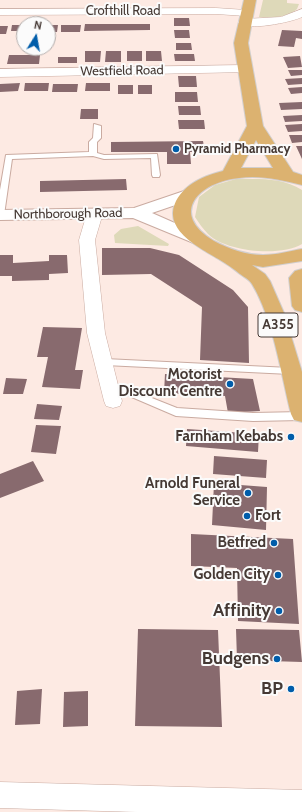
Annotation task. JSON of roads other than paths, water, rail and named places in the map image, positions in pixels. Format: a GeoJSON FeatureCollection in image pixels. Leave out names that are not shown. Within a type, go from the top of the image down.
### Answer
{"type":"FeatureCollection","features":[{"type":"Feature","properties":{"kind":"main road"},"geometry":{"type":"LineString","coordinates":[[247,12],[242,43],[255,126],[286,175]]}},
{"type":"Feature","properties":{"kind":"main road"},"geometry":{"type":"LineString","coordinates":[[230,173],[255,126]]}},
{"type":"Feature","properties":{"kind":"main road"},"geometry":{"type":"LineString","coordinates":[[187,195],[205,181],[230,173],[258,171],[286,175],[302,180]]}},
{"type":"Feature","properties":{"kind":"main road","name":"A355"},"geometry":{"type":"LineString","coordinates":[[187,195],[182,209],[184,225],[196,239],[225,254],[259,280],[277,321],[301,406]]}},
{"type":"Feature","properties":{"kind":"main road","name":"A355"},"geometry":{"type":"LineString","coordinates":[[225,254],[263,261],[302,255]]}},
{"type":"Feature","properties":{"kind":"main road","name":"A355"},"geometry":{"type":"LineString","coordinates":[[302,275],[300,278],[302,306]]}},
{"type":"Feature","properties":{"kind":"street"},"geometry":{"type":"LineString","coordinates":[[25,12],[30,0]]}},
{"type":"Feature","properties":{"kind":"street","name":"Crofthill Road"},"geometry":{"type":"LineString","coordinates":[[0,12],[247,12],[276,21],[292,17],[302,12]]}},
{"type":"Feature","properties":{"kind":"street","name":"Westfield Road"},"geometry":{"type":"LineString","coordinates":[[0,73],[245,69]]}},
{"type":"Feature","properties":{"kind":"street","name":"Northborough Road"},"geometry":{"type":"LineString","coordinates":[[0,215],[94,212],[136,213],[187,195]]}},
{"type":"Feature","properties":{"kind":"street"},"geometry":{"type":"LineString","coordinates":[[94,212],[87,240],[96,333],[105,362],[113,401]]}},
{"type":"Feature","properties":{"kind":"street","name":"Northborough Road"},"geometry":{"type":"LineString","coordinates":[[136,213],[196,239]]}},
{"type":"Feature","properties":{"kind":"street"},"geometry":{"type":"LineString","coordinates":[[0,795],[302,803]]}},
{"type":"Feature","properties":{"kind":"lane"},"geometry":{"type":"LineString","coordinates":[[93,154],[93,142],[97,138],[97,126]]}},
{"type":"Feature","properties":{"kind":"lane"},"geometry":{"type":"LineString","coordinates":[[0,215],[9,157],[93,154],[104,157],[154,156],[156,175]]}},
{"type":"Feature","properties":{"kind":"lane"},"geometry":{"type":"LineString","coordinates":[[105,362],[290,371]]}},
{"type":"Feature","properties":{"kind":"lane"},"geometry":{"type":"LineString","coordinates":[[109,384],[176,412],[253,418],[301,406]]}},
{"type":"Feature","properties":{"kind":"place","name":"Pyramid Pharmacy"},"geometry":{"type":"Point","coordinates":[176,149]}},
{"type":"Feature","properties":{"kind":"place","name":"Motorist Discount Centre"},"geometry":{"type":"Point","coordinates":[230,384]}},
{"type":"Feature","properties":{"kind":"place","name":"Farnham Kebabs"},"geometry":{"type":"Point","coordinates":[291,437]}},
{"type":"Feature","properties":{"kind":"place","name":"Arnold Funeral Service"},"geometry":{"type":"Point","coordinates":[248,493]}},
{"type":"Feature","properties":{"kind":"place","name":"Fort"},"geometry":{"type":"Point","coordinates":[247,516]}},
{"type":"Feature","properties":{"kind":"place","name":"Betfred"},"geometry":{"type":"Point","coordinates":[274,543]}},
{"type":"Feature","properties":{"kind":"place","name":"Golden City"},"geometry":{"type":"Point","coordinates":[278,575]}},
{"type":"Feature","properties":{"kind":"place","name":"Affinity"},"geometry":{"type":"Point","coordinates":[279,611]}},
{"type":"Feature","properties":{"kind":"place","name":"Budgens"},"geometry":{"type":"Point","coordinates":[277,659]}},
{"type":"Feature","properties":{"kind":"place","name":"BP"},"geometry":{"type":"Point","coordinates":[291,689]}}]}
